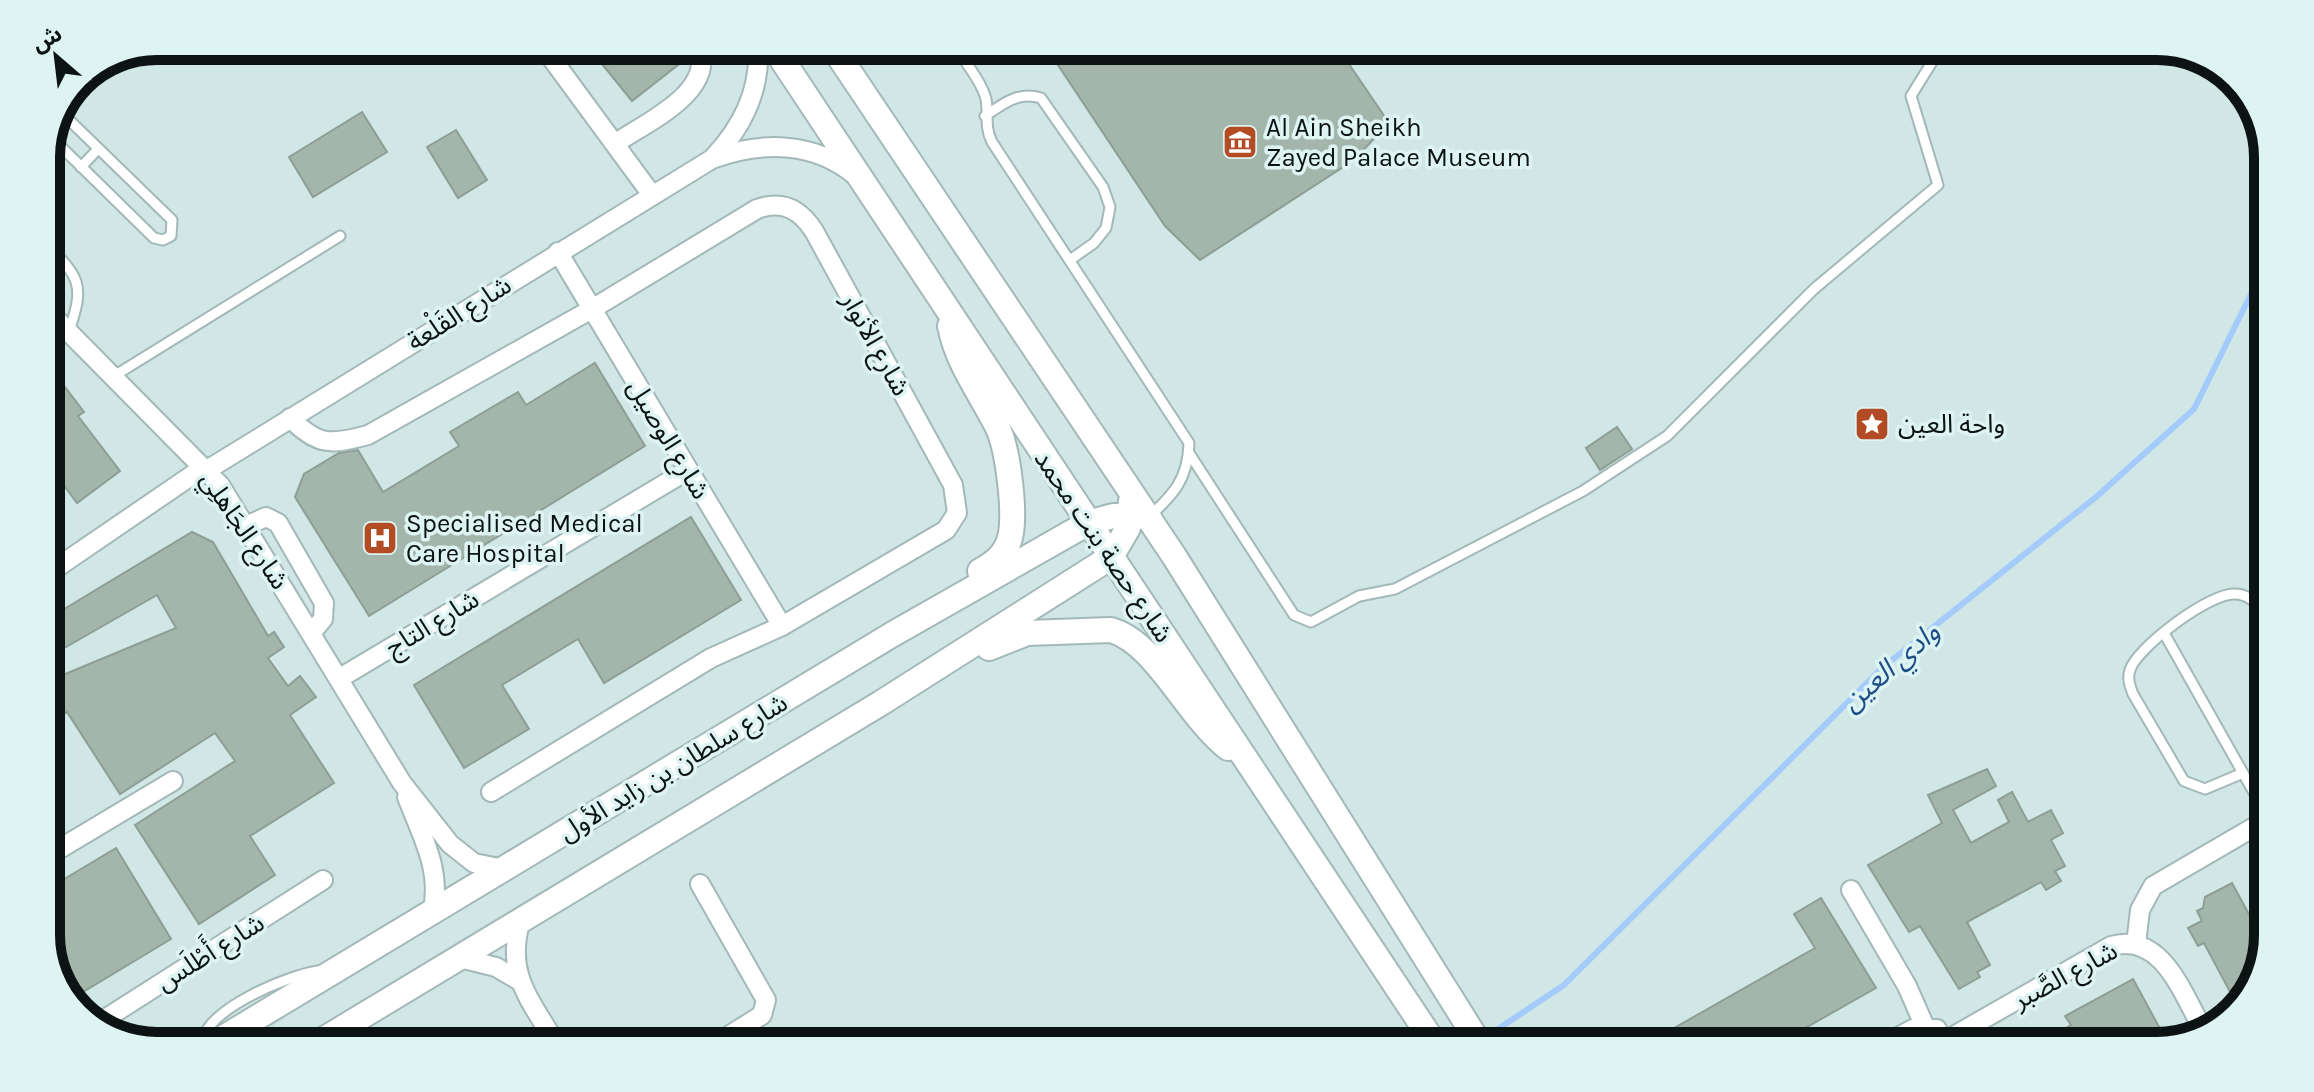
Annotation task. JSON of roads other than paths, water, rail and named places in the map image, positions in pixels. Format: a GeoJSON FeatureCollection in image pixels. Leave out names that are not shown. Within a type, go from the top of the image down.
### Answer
{"type":"FeatureCollection","features":[{"type":"Feature","properties":{"kind":"main road","name":"شارع حصة بنت محمد"},"geometry":{"type":"LineString","coordinates":[[782,60],[1427,1032]]}},
{"type":"Feature","properties":{"kind":"main road","name":"شارع حصة بنت محمد"},"geometry":{"type":"LineString","coordinates":[[841,60],[1131,490],[1140,517],[1472,1032]]}},
{"type":"Feature","properties":{"kind":"main road"},"geometry":{"type":"LineString","coordinates":[[893,634],[932,598],[996,562],[1004,552],[1012,528],[1002,437],[962,366],[947,308]]}},
{"type":"Feature","properties":{"kind":"main road","name":"شارع سلطان بن زايد الأول"},"geometry":{"type":"LineString","coordinates":[[233,1032],[893,634],[1088,523],[1105,517],[1140,517]]}},
{"type":"Feature","properties":{"kind":"main road"},"geometry":{"type":"LineString","coordinates":[[1111,557],[1140,517]]}},
{"type":"Feature","properties":{"kind":"main road","name":"شارع سلطان بن زايد الأول"},"geometry":{"type":"LineString","coordinates":[[336,1032],[881,703],[1111,557]]}},
{"type":"Feature","properties":{"kind":"main road"},"geometry":{"type":"LineString","coordinates":[[881,703],[913,691],[1012,637],[1043,632],[1111,630],[1136,640],[1198,722],[1247,761]]}},
{"type":"Feature","properties":{"kind":"street"},"geometry":{"type":"LineString","coordinates":[[553,60],[652,195]]}},
{"type":"Feature","properties":{"kind":"street"},"geometry":{"type":"LineString","coordinates":[[616,143],[696,85],[703,68],[701,60]]}},
{"type":"Feature","properties":{"kind":"street","name":"شارع القَلْعة"},"geometry":{"type":"LineString","coordinates":[[712,159],[747,111],[758,60]]}},
{"type":"Feature","properties":{"kind":"street","name":"شارع القَلْعة"},"geometry":{"type":"LineString","coordinates":[[60,563],[206,468],[712,159],[758,146],[794,148],[829,159],[868,187]]}},
{"type":"Feature","properties":{"kind":"street","name":"شارع الأنوار"},"geometry":{"type":"LineString","coordinates":[[290,418],[307,435],[326,442],[368,435],[592,309],[757,209],[780,205],[793,208],[814,231],[953,485],[958,503],[953,522],[946,530],[782,626],[711,658],[491,792]]}},
{"type":"Feature","properties":{"kind":"street","name":"شارع الوصيل"},"geometry":{"type":"LineString","coordinates":[[558,252],[782,626]]}},
{"type":"Feature","properties":{"kind":"street","name":"شارع الجَاهلِي"},"geometry":{"type":"LineString","coordinates":[[60,322],[206,468],[312,632],[402,783],[460,855],[474,863],[504,869]]}},
{"type":"Feature","properties":{"kind":"street","name":"شارع التاج"},"geometry":{"type":"LineString","coordinates":[[340,678],[688,470]]}},
{"type":"Feature","properties":{"kind":"street"},"geometry":{"type":"LineString","coordinates":[[246,526],[266,517],[278,523],[324,603],[323,619],[312,632]]}},
{"type":"Feature","properties":{"kind":"street"},"geometry":{"type":"LineString","coordinates":[[60,849],[173,781]]}},
{"type":"Feature","properties":{"kind":"street","name":"شارع الجَاهلِي"},"geometry":{"type":"LineString","coordinates":[[402,783],[434,870],[436,899],[432,912]]}},
{"type":"Feature","properties":{"kind":"street"},"geometry":{"type":"LineString","coordinates":[[2136,944],[2140,910],[2153,886],[2254,827]]}},
{"type":"Feature","properties":{"kind":"street","name":"شارع أَطْلَس"},"geometry":{"type":"LineString","coordinates":[[107,1018],[323,880]]}},
{"type":"Feature","properties":{"kind":"street"},"geometry":{"type":"LineString","coordinates":[[700,884],[766,1000],[762,1015],[735,1032]]}},
{"type":"Feature","properties":{"kind":"street"},"geometry":{"type":"LineString","coordinates":[[1851,890],[1907,986],[1925,1027],[1933,1032]]}},
{"type":"Feature","properties":{"kind":"street"},"geometry":{"type":"LineString","coordinates":[[520,923],[515,946],[518,980],[549,1032]]}},
{"type":"Feature","properties":{"kind":"street","name":"شارع الصَّبر"},"geometry":{"type":"LineString","coordinates":[[1960,1032],[2111,946],[2136,944],[2159,956],[2199,1022]]}},
{"type":"Feature","properties":{"kind":"street"},"geometry":{"type":"LineString","coordinates":[[460,958],[485,963],[518,980]]}},
{"type":"Feature","properties":{"kind":"street"},"geometry":{"type":"LineString","coordinates":[[1914,1032],[1925,1027]]}},
{"type":"Feature","properties":{"kind":"lane"},"geometry":{"type":"LineString","coordinates":[[965,60],[977,78],[986,101],[985,128],[992,142],[1189,443],[1180,488],[1140,517]]}},
{"type":"Feature","properties":{"kind":"lane"},"geometry":{"type":"LineString","coordinates":[[1189,453],[1294,615],[1311,622],[1359,596],[1395,589],[1583,491],[1667,436],[1814,289],[1938,185],[1911,96],[1933,60]]}},
{"type":"Feature","properties":{"kind":"lane"},"geometry":{"type":"LineString","coordinates":[[985,116],[1011,99],[1029,94],[1041,98],[1103,187],[1110,207],[1106,228],[1094,243],[1070,260]]}},
{"type":"Feature","properties":{"kind":"lane"},"geometry":{"type":"LineString","coordinates":[[61,147],[154,238],[163,240],[171,236],[172,220],[68,119]]}},
{"type":"Feature","properties":{"kind":"lane"},"geometry":{"type":"LineString","coordinates":[[81,167],[98,149]]}},
{"type":"Feature","properties":{"kind":"lane"},"geometry":{"type":"LineString","coordinates":[[114,376],[340,236]]}},
{"type":"Feature","properties":{"kind":"lane"},"geometry":{"type":"LineString","coordinates":[[60,260],[77,280],[80,301],[69,331]]}},
{"type":"Feature","properties":{"kind":"lane"},"geometry":{"type":"LineString","coordinates":[[2243,773],[2213,788],[2190,786],[2179,774],[2133,694],[2128,679],[2132,666],[2164,633],[2226,594],[2242,595],[2254,604]]}},
{"type":"Feature","properties":{"kind":"lane"},"geometry":{"type":"LineString","coordinates":[[2164,633],[2254,793]]}},
{"type":"Feature","properties":{"kind":"lane"},"geometry":{"type":"LineString","coordinates":[[207,1032],[218,1016],[263,990],[312,972],[337,968]]}},
{"type":"Feature","properties":{"kind":"waterway","name":"وادي العين"},"geometry":{"type":"LineString","coordinates":[[1494,1032],[1564,985],[1882,668],[2096,497],[2194,409],[2254,288]]}},
{"type":"Feature","properties":{"kind":"place","name":"Al Ain Sheikh Zayed Palace Museum"},"geometry":{"type":"Point","coordinates":[1240,142]}},
{"type":"Feature","properties":{"kind":"place","name":"واحة العين"},"geometry":{"type":"Point","coordinates":[1872,424]}},
{"type":"Feature","properties":{"kind":"place","name":"Specialised Medical Care Hospital"},"geometry":{"type":"Point","coordinates":[380,538]}}]}
